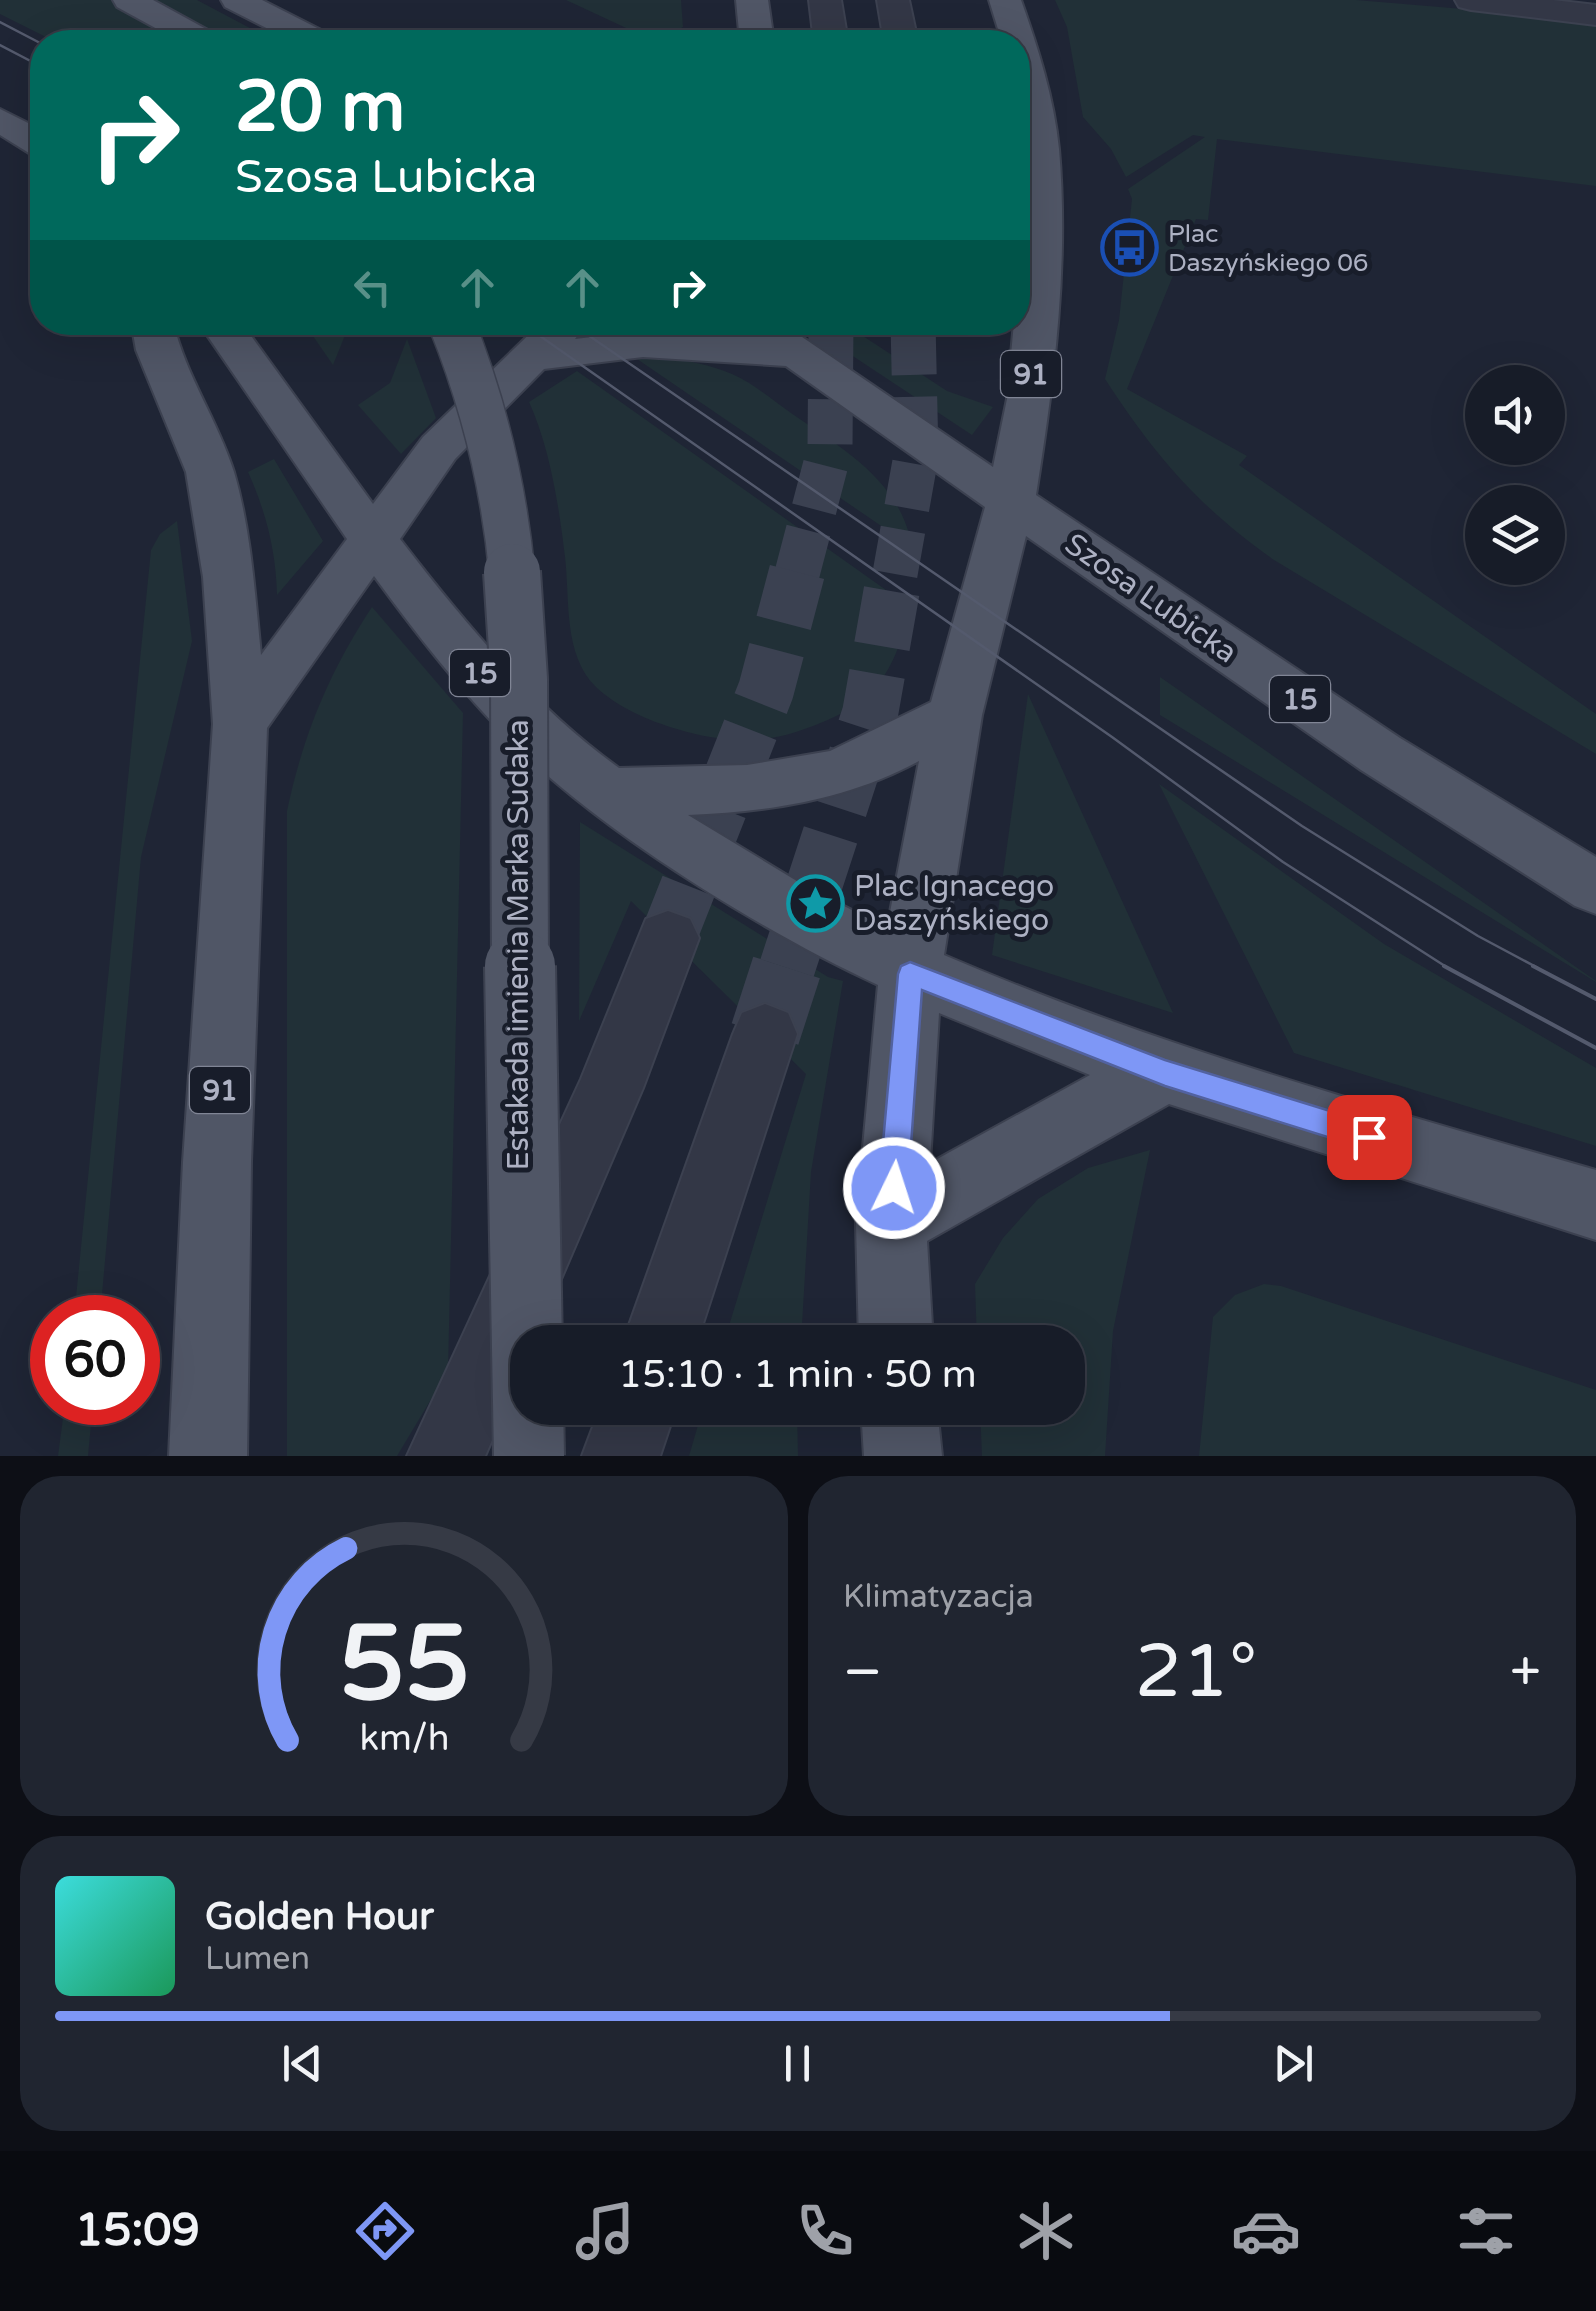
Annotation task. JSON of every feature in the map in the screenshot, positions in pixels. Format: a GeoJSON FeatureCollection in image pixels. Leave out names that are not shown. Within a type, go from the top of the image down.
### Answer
{"type":"FeatureCollection","features":[{"type":"Feature","properties":{"kind":"main road"},"geometry":{"type":"LineString","coordinates":[[129,0],[183,30]]}},
{"type":"Feature","properties":{"kind":"main road"},"geometry":{"type":"LineString","coordinates":[[237,0],[296,30]]}},
{"type":"Feature","properties":{"kind":"main road"},"geometry":{"type":"LineString","coordinates":[[752,0],[756,30]]}},
{"type":"Feature","properties":{"kind":"main road","name":"91"},"geometry":{"type":"LineString","coordinates":[[1005,0],[1015,30]]}},
{"type":"Feature","properties":{"kind":"main road","name":"91"},"geometry":{"type":"LineString","coordinates":[[895,1325],[891,1223],[910,974],[955,714],[1011,500],[1029,399],[1042,248],[1043,175],[1030,91]]}},
{"type":"Feature","properties":{"kind":"main road"},"geometry":{"type":"LineString","coordinates":[[0,120],[30,138]]}},
{"type":"Feature","properties":{"kind":"main road"},"geometry":{"type":"LineString","coordinates":[[155,335],[210,472],[228,577],[240,724]]}},
{"type":"Feature","properties":{"kind":"main road","name":"15"},"geometry":{"type":"LineString","coordinates":[[228,335],[372,539],[488,682],[544,739],[606,790],[722,870],[910,974],[1165,1073],[1596,1206]]}},
{"type":"Feature","properties":{"kind":"main road","name":"Estakada imienia Marka Sudaka"},"geometry":{"type":"LineString","coordinates":[[456,335],[481,406],[514,569],[520,815],[520,1260],[528,1456]]}},
{"type":"Feature","properties":{"kind":"main road"},"geometry":{"type":"LineString","coordinates":[[240,724],[440,448],[554,335]]}},
{"type":"Feature","properties":{"kind":"main road","name":"15"},"geometry":{"type":"LineString","coordinates":[[770,335],[1011,500]]}},
{"type":"Feature","properties":{"kind":"main road"},"geometry":{"type":"LineString","coordinates":[[533,357],[643,344],[796,353]]}},
{"type":"Feature","properties":{"kind":"main road","name":"Szosa Lubicka"},"geometry":{"type":"LineString","coordinates":[[1011,500],[1140,592],[1476,816],[1596,888]]}},
{"type":"Feature","properties":{"kind":"main road"},"geometry":{"type":"LineString","coordinates":[[606,790],[744,789],[831,774],[903,744],[955,714]]}},
{"type":"Feature","properties":{"kind":"main road","name":"91"},"geometry":{"type":"LineString","coordinates":[[208,1456],[217,1162],[240,724]]}},
{"type":"Feature","properties":{"kind":"main road"},"geometry":{"type":"LineString","coordinates":[[891,1223],[1114,1097],[1165,1073]]}},
{"type":"Feature","properties":{"kind":"main road"},"geometry":{"type":"LineString","coordinates":[[901,1425],[904,1456]]}},
{"type":"Feature","properties":{"kind":"street"},"geometry":{"type":"LineString","coordinates":[[825,0],[829,30]]}},
{"type":"Feature","properties":{"kind":"street"},"geometry":{"type":"LineString","coordinates":[[893,0],[899,30]]}},
{"type":"Feature","properties":{"kind":"street"},"geometry":{"type":"LineString","coordinates":[[1472,0],[1596,14]]}},
{"type":"Feature","properties":{"kind":"street"},"geometry":{"type":"LineString","coordinates":[[446,1456],[610,1088],[668,938]]}},
{"type":"Feature","properties":{"kind":"street"},"geometry":{"type":"LineString","coordinates":[[666,1325],[766,1034]]}},
{"type":"Feature","properties":{"kind":"street"},"geometry":{"type":"LineString","coordinates":[[621,1456],[632,1425]]}},
{"type":"Feature","properties":{"kind":"shaded area"},"geometry":{"type":"Polygon","coordinates":[[[0,0],[197,0],[253,30],[32,30],[0,14],[0,0]]]}},
{"type":"Feature","properties":{"kind":"shaded area"},"geometry":{"type":"Polygon","coordinates":[[[566,0],[681,0],[683,27],[630,30],[566,0]]]}},
{"type":"Feature","properties":{"kind":"shaded area"},"geometry":{"type":"Polygon","coordinates":[[[1055,0],[1356,0],[1596,20],[1596,186],[1217,139],[1208,220],[1196,219],[1127,389],[1247,456],[1239,465],[1596,714],[1596,754],[1274,560],[1201,500],[1124,407],[1105,379],[1119,320],[1132,199],[1128,189],[1205,137],[1193,135],[1126,177],[1111,149],[1083,117],[1067,27],[1055,0]]]}},
{"type":"Feature","properties":{"kind":"shaded area"},"geometry":{"type":"Polygon","coordinates":[[[312,335],[345,335],[333,365],[312,335]]]}},
{"type":"Feature","properties":{"kind":"shaded area"},"geometry":{"type":"Polygon","coordinates":[[[821,335],[861,335],[947,391],[993,407],[972,435],[821,335]]]}},
{"type":"Feature","properties":{"kind":"shaded area"},"geometry":{"type":"Polygon","coordinates":[[[407,339],[436,418],[401,454],[358,405],[390,383],[407,339]]]}},
{"type":"Feature","properties":{"kind":"shaded area"},"geometry":{"type":"Polygon","coordinates":[[[664,358],[707,366],[740,378],[849,453],[896,503],[912,547],[637,359],[664,358]]]}},
{"type":"Feature","properties":{"kind":"shaded area"},"geometry":{"type":"Polygon","coordinates":[[[577,371],[910,607],[886,673],[860,702],[796,732],[736,740],[655,722],[623,707],[596,687],[585,674],[573,643],[557,498],[543,439],[529,402],[577,371]]]}},
{"type":"Feature","properties":{"kind":"shaded area"},"geometry":{"type":"Polygon","coordinates":[[[274,459],[323,541],[277,595],[269,532],[248,472],[274,459]]]}},
{"type":"Feature","properties":{"kind":"shaded area"},"geometry":{"type":"Polygon","coordinates":[[[177,521],[192,641],[141,857],[102,1295],[76,1295],[151,550],[160,534],[177,521]]]}},
{"type":"Feature","properties":{"kind":"shaded area"},"geometry":{"type":"Polygon","coordinates":[[[372,607],[463,713],[448,1371],[397,1456],[287,1456],[287,811],[319,705],[372,607]]]}},
{"type":"Feature","properties":{"kind":"shaded area"},"geometry":{"type":"Polygon","coordinates":[[[1160,677],[1596,981],[1596,982],[1160,715],[1160,677]]]}},
{"type":"Feature","properties":{"kind":"shaded area"},"geometry":{"type":"Polygon","coordinates":[[[1028,694],[1173,1013],[992,955],[1028,694]]]}},
{"type":"Feature","properties":{"kind":"shaded area"},"geometry":{"type":"Polygon","coordinates":[[[1159,784],[1384,944],[1596,1068],[1596,1146],[1294,1053],[1159,784]]]}},
{"type":"Feature","properties":{"kind":"shaded area"},"geometry":{"type":"Polygon","coordinates":[[[580,822],[828,977],[843,981],[811,1172],[802,1325],[729,1325],[806,1074],[631,901],[579,1021],[580,822]]]}},
{"type":"Feature","properties":{"kind":"shaded area"},"geometry":{"type":"Polygon","coordinates":[[[1150,1150],[1113,1331],[1105,1456],[982,1456],[981,1425],[1085,1425],[1085,1325],[976,1325],[975,1284],[1003,1238],[1038,1199],[1088,1168],[1150,1150]]]}},
{"type":"Feature","properties":{"kind":"shaded area"},"geometry":{"type":"Polygon","coordinates":[[[1264,1284],[1281,1286],[1596,1390],[1596,1456],[1199,1456],[1213,1317],[1235,1295],[1264,1284]]]}},
{"type":"Feature","properties":{"kind":"shaded area"},"geometry":{"type":"Polygon","coordinates":[[[62,1425],[91,1425],[88,1456],[58,1456],[62,1425]]]}},
{"type":"Feature","properties":{"kind":"shaded area"},"geometry":{"type":"Polygon","coordinates":[[[698,1425],[797,1425],[798,1456],[689,1456],[698,1425]]]}},
{"type":"Feature","properties":{"kind":"tunnel"},"geometry":{"type":"LineString","coordinates":[[797,574],[830,448],[831,335]]}},
{"type":"Feature","properties":{"kind":"tunnel"},"geometry":{"type":"LineString","coordinates":[[895,574],[916,456],[913,335]]}},
{"type":"Feature","properties":{"kind":"tunnel"},"geometry":{"type":"LineString","coordinates":[[668,938],[766,690],[797,572]]}},
{"type":"Feature","properties":{"kind":"tunnel"},"geometry":{"type":"LineString","coordinates":[[787,968],[870,714],[895,572]]}},
{"type":"Feature","properties":{"kind":"tunnel"},"geometry":{"type":"LineString","coordinates":[[765,1034],[787,966]]}},
{"type":"Feature","properties":{"kind":"tram line"},"geometry":{"type":"LineString","coordinates":[[0,22],[30,38]]}},
{"type":"Feature","properties":{"kind":"tram line"},"geometry":{"type":"LineString","coordinates":[[0,45],[30,61]]}},
{"type":"Feature","properties":{"kind":"tram line"},"geometry":{"type":"LineString","coordinates":[[539,335],[1112,737],[1283,862],[1448,968]]}},
{"type":"Feature","properties":{"kind":"tram line"},"geometry":{"type":"LineString","coordinates":[[588,335],[1302,826],[1478,936],[1538,968]]}},
{"type":"Feature","properties":{"kind":"tram line"},"geometry":{"type":"LineString","coordinates":[[1444,966],[1596,1048]]}},
{"type":"Feature","properties":{"kind":"tram line"},"geometry":{"type":"LineString","coordinates":[[1533,966],[1596,999]]}},
{"type":"Feature","properties":{"kind":"place","name":"Plac Daszyńskiego 06"},"geometry":{"type":"Point","coordinates":[1129,247]}},
{"type":"Feature","properties":{"kind":"place","name":"Plac Ignacego Daszyńskiego"},"geometry":{"type":"Point","coordinates":[815,903]}},
{"type":"Feature","properties":{"kind":"route"},"geometry":{"type":"LineString","coordinates":[[894,1188],[910,974],[1165,1073],[1369,1137]]}}]}
